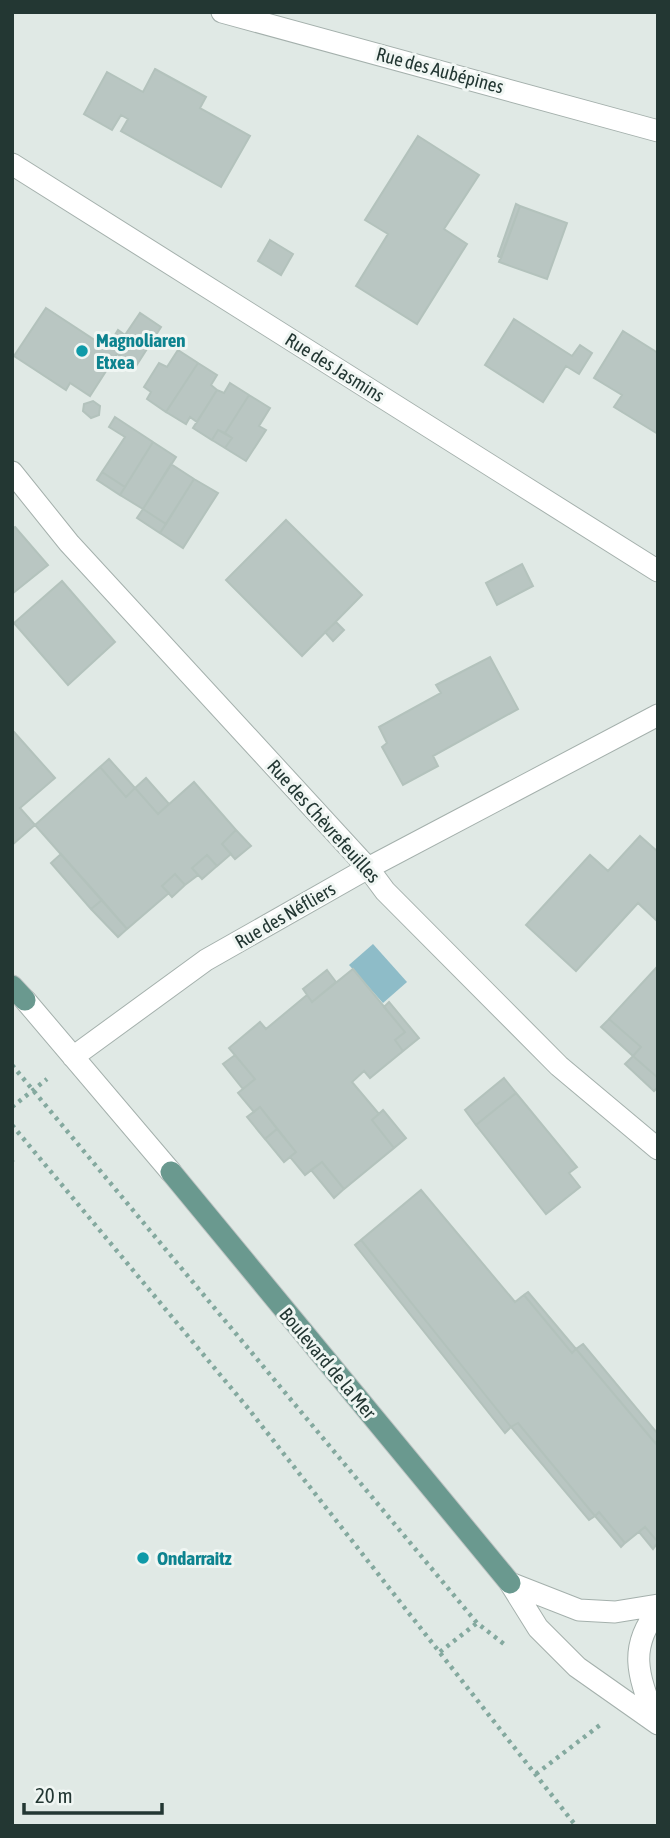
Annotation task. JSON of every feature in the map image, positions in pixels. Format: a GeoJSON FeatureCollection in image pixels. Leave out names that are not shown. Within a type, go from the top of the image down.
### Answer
{"type":"FeatureCollection","features":[{"type":"Feature","properties":{"kind":"main road","name":"Boulevard de la Mer"},"geometry":{"type":"LineString","coordinates":[[171,1172],[510,1583]]}},
{"type":"Feature","properties":{"kind":"street","name":"Rue des Aubépines"},"geometry":{"type":"LineString","coordinates":[[222,12],[658,131]]}},
{"type":"Feature","properties":{"kind":"street","name":"Rue des Jasmins"},"geometry":{"type":"LineString","coordinates":[[12,164],[658,571]]}},
{"type":"Feature","properties":{"kind":"street","name":"Rue des Chèvrefeuilles"},"geometry":{"type":"LineString","coordinates":[[12,472],[69,543],[368,868],[385,891],[559,1066],[658,1149]]}},
{"type":"Feature","properties":{"kind":"street","name":"Rue des Néfliers"},"geometry":{"type":"LineString","coordinates":[[73,1057],[206,960],[368,868],[658,715]]}},
{"type":"Feature","properties":{"kind":"street","name":"Boulevard de la Mer"},"geometry":{"type":"LineString","coordinates":[[19,993],[171,1172]]}},
{"type":"Feature","properties":{"kind":"street","name":"Boulevard de la Mer"},"geometry":{"type":"LineString","coordinates":[[510,1583],[538,1628],[577,1667],[657,1723]]}},
{"type":"Feature","properties":{"kind":"street"},"geometry":{"type":"LineString","coordinates":[[510,1583],[579,1610],[615,1612],[658,1605]]}},
{"type":"Feature","properties":{"kind":"street"},"geometry":{"type":"LineString","coordinates":[[657,1723],[644,1689],[637,1660],[645,1626],[658,1610]]}},
{"type":"Feature","properties":{"kind":"path"},"geometry":{"type":"LineString","coordinates":[[12,1065],[477,1623],[440,1652]]}},
{"type":"Feature","properties":{"kind":"path"},"geometry":{"type":"LineString","coordinates":[[12,1107],[34,1090]]}},
{"type":"Feature","properties":{"kind":"path"},"geometry":{"type":"LineString","coordinates":[[12,1125],[247,1407],[576,1826]]}},
{"type":"Feature","properties":{"kind":"path"},"geometry":{"type":"LineString","coordinates":[[536,1774],[606,1721]]}},
{"type":"Feature","properties":{"kind":"water"},"geometry":{"type":"Polygon","coordinates":[[[373,944],[407,982],[383,1003],[349,965],[373,944]]]}},
{"type":"Feature","properties":{"kind":"building"},"geometry":{"type":"Polygon","coordinates":[[[155,69],[206,97],[200,108],[250,136],[221,187],[121,131],[128,119],[121,115],[112,130],[84,114],[107,72],[143,92],[155,69]]]}},
{"type":"Feature","properties":{"kind":"building"},"geometry":{"type":"Polygon","coordinates":[[[418,136],[479,175],[444,229],[467,244],[417,324],[356,286],[388,234],[365,220],[418,136]]]}},
{"type":"Feature","properties":{"kind":"building"},"geometry":{"type":"Polygon","coordinates":[[[516,204],[520,206],[501,258],[498,256],[516,204]]]}},
{"type":"Feature","properties":{"kind":"building"},"geometry":{"type":"Polygon","coordinates":[[[520,206],[567,223],[547,279],[499,262],[520,206]]]}},
{"type":"Feature","properties":{"kind":"building"},"geometry":{"type":"Polygon","coordinates":[[[270,240],[293,254],[281,275],[258,261],[270,240]]]}},
{"type":"Feature","properties":{"kind":"building","name":"Magnoliaren Etxea"},"geometry":{"type":"Polygon","coordinates":[[[46,308],[107,348],[118,330],[125,335],[140,313],[161,327],[136,366],[117,354],[90,396],[70,383],[66,390],[14,356],[46,308]]]}},
{"type":"Feature","properties":{"kind":"building"},"geometry":{"type":"Polygon","coordinates":[[[514,319],[572,356],[580,345],[592,353],[579,374],[566,366],[543,402],[485,365],[514,319]]]}},
{"type":"Feature","properties":{"kind":"building"},"geometry":{"type":"Polygon","coordinates":[[[623,331],[658,353],[658,434],[614,407],[622,395],[594,378],[623,331]]]}},
{"type":"Feature","properties":{"kind":"building"},"geometry":{"type":"Polygon","coordinates":[[[178,350],[198,363],[166,412],[147,399],[151,392],[144,387],[159,363],[167,367],[178,350]]]}},
{"type":"Feature","properties":{"kind":"building"},"geometry":{"type":"Polygon","coordinates":[[[198,363],[217,375],[211,385],[217,390],[197,422],[190,417],[186,424],[166,412],[198,363]]]}},
{"type":"Feature","properties":{"kind":"building"},"geometry":{"type":"Polygon","coordinates":[[[230,383],[249,395],[225,433],[218,430],[212,440],[193,428],[217,390],[224,393],[230,383]]]}},
{"type":"Feature","properties":{"kind":"building"},"geometry":{"type":"Polygon","coordinates":[[[249,395],[270,408],[259,426],[266,430],[246,461],[225,448],[232,438],[225,433],[249,395]]]}},
{"type":"Feature","properties":{"kind":"building"},"geometry":{"type":"Polygon","coordinates":[[[93,401],[100,406],[99,415],[91,418],[83,411],[84,404],[93,401]]]}},
{"type":"Feature","properties":{"kind":"building"},"geometry":{"type":"Polygon","coordinates":[[[115,417],[153,442],[125,487],[102,472],[125,437],[109,427],[115,417]]]}},
{"type":"Feature","properties":{"kind":"building"},"geometry":{"type":"Polygon","coordinates":[[[218,430],[232,438],[225,448],[212,440],[218,430]]]}},
{"type":"Feature","properties":{"kind":"building"},"geometry":{"type":"Polygon","coordinates":[[[153,442],[176,457],[143,509],[120,495],[153,442]]]}},
{"type":"Feature","properties":{"kind":"building"},"geometry":{"type":"Polygon","coordinates":[[[171,464],[194,479],[166,524],[143,509],[171,464]]]}},
{"type":"Feature","properties":{"kind":"building"},"geometry":{"type":"Polygon","coordinates":[[[102,472],[125,487],[120,495],[97,480],[102,472]]]}},
{"type":"Feature","properties":{"kind":"building"},"geometry":{"type":"Polygon","coordinates":[[[194,479],[218,493],[183,548],[160,533],[194,479]]]}},
{"type":"Feature","properties":{"kind":"building"},"geometry":{"type":"Polygon","coordinates":[[[143,509],[166,524],[160,533],[137,518],[143,509]]]}},
{"type":"Feature","properties":{"kind":"building"},"geometry":{"type":"Polygon","coordinates":[[[286,520],[362,595],[302,656],[226,580],[286,520]]]}},
{"type":"Feature","properties":{"kind":"building"},"geometry":{"type":"Polygon","coordinates":[[[15,527],[48,565],[12,594],[12,529],[15,527]]]}},
{"type":"Feature","properties":{"kind":"building"},"geometry":{"type":"Polygon","coordinates":[[[522,564],[533,586],[497,605],[486,583],[522,564]]]}},
{"type":"Feature","properties":{"kind":"building"},"geometry":{"type":"Polygon","coordinates":[[[62,581],[115,642],[68,685],[14,623],[62,581]]]}},
{"type":"Feature","properties":{"kind":"building"},"geometry":{"type":"Polygon","coordinates":[[[336,622],[344,630],[333,641],[325,632],[336,622]]]}},
{"type":"Feature","properties":{"kind":"building"},"geometry":{"type":"Polygon","coordinates":[[[490,657],[518,709],[433,756],[438,766],[403,785],[382,747],[387,743],[379,727],[441,693],[436,685],[490,657]]]}},
{"type":"Feature","properties":{"kind":"building"},"geometry":{"type":"Polygon","coordinates":[[[14,732],[55,778],[20,808],[35,825],[12,845],[12,733],[14,732]]]}},
{"type":"Feature","properties":{"kind":"building"},"geometry":{"type":"Polygon","coordinates":[[[109,759],[135,788],[126,797],[100,767],[109,759]]]}},
{"type":"Feature","properties":{"kind":"building"},"geometry":{"type":"Polygon","coordinates":[[[100,767],[126,797],[135,788],[158,814],[194,782],[236,830],[222,844],[231,854],[217,866],[207,855],[192,868],[198,875],[185,885],[175,874],[162,886],[169,893],[127,929],[35,825],[100,767]]]}},
{"type":"Feature","properties":{"kind":"building"},"geometry":{"type":"Polygon","coordinates":[[[146,778],[169,804],[158,814],[135,788],[146,778]]]}},
{"type":"Feature","properties":{"kind":"building"},"geometry":{"type":"Polygon","coordinates":[[[236,830],[251,846],[235,859],[222,844],[236,830]]]}},
{"type":"Feature","properties":{"kind":"building"},"geometry":{"type":"Polygon","coordinates":[[[640,836],[658,852],[658,922],[638,903],[576,971],[526,925],[590,855],[608,871],[640,836]]]}},
{"type":"Feature","properties":{"kind":"building"},"geometry":{"type":"Polygon","coordinates":[[[61,854],[102,900],[91,909],[51,863],[61,854]]]}},
{"type":"Feature","properties":{"kind":"building"},"geometry":{"type":"Polygon","coordinates":[[[207,855],[217,866],[202,879],[192,868],[207,855]]]}},
{"type":"Feature","properties":{"kind":"building"},"geometry":{"type":"Polygon","coordinates":[[[175,874],[185,885],[172,897],[162,886],[175,874]]]}},
{"type":"Feature","properties":{"kind":"building"},"geometry":{"type":"Polygon","coordinates":[[[102,900],[127,929],[118,937],[91,909],[102,900]]]}},
{"type":"Feature","properties":{"kind":"building"},"geometry":{"type":"Polygon","coordinates":[[[656,968],[658,1078],[633,1056],[641,1047],[609,1019],[656,968]]]}},
{"type":"Feature","properties":{"kind":"building"},"geometry":{"type":"Polygon","coordinates":[[[353,969],[405,1032],[395,1040],[403,1051],[370,1078],[364,1071],[352,1082],[379,1114],[372,1120],[394,1148],[344,1189],[322,1162],[305,1175],[290,1157],[296,1152],[260,1107],[254,1112],[238,1093],[255,1079],[229,1048],[260,1022],[266,1029],[307,995],[312,1002],[353,969]]]}},
{"type":"Feature","properties":{"kind":"building"},"geometry":{"type":"Polygon","coordinates":[[[327,970],[336,982],[312,1002],[303,989],[327,970]]]}},
{"type":"Feature","properties":{"kind":"building"},"geometry":{"type":"Polygon","coordinates":[[[389,1002],[419,1038],[403,1051],[395,1040],[405,1032],[384,1007],[389,1002]]]}},
{"type":"Feature","properties":{"kind":"building"},"geometry":{"type":"Polygon","coordinates":[[[609,1019],[641,1047],[633,1056],[601,1027],[609,1019]]]}},
{"type":"Feature","properties":{"kind":"building"},"geometry":{"type":"Polygon","coordinates":[[[235,1055],[255,1079],[243,1089],[223,1064],[235,1055]]]}},
{"type":"Feature","properties":{"kind":"building"},"geometry":{"type":"Polygon","coordinates":[[[633,1056],[658,1078],[658,1087],[654,1091],[625,1064],[633,1056]]]}},
{"type":"Feature","properties":{"kind":"building"},"geometry":{"type":"Polygon","coordinates":[[[504,1078],[516,1093],[476,1125],[465,1110],[504,1078]]]}},
{"type":"Feature","properties":{"kind":"building"},"geometry":{"type":"Polygon","coordinates":[[[516,1093],[577,1167],[569,1173],[580,1187],[546,1214],[476,1125],[516,1093]]]}},
{"type":"Feature","properties":{"kind":"building"},"geometry":{"type":"Polygon","coordinates":[[[260,1107],[277,1129],[265,1139],[247,1117],[260,1107]]]}},
{"type":"Feature","properties":{"kind":"building"},"geometry":{"type":"Polygon","coordinates":[[[383,1110],[406,1138],[394,1148],[372,1120],[383,1110]]]}},
{"type":"Feature","properties":{"kind":"building"},"geometry":{"type":"Polygon","coordinates":[[[277,1129],[296,1152],[284,1162],[265,1139],[277,1129]]]}},
{"type":"Feature","properties":{"kind":"building"},"geometry":{"type":"Polygon","coordinates":[[[322,1162],[344,1189],[334,1198],[311,1170],[322,1162]]]}},
{"type":"Feature","properties":{"kind":"building"},"geometry":{"type":"Polygon","coordinates":[[[421,1190],[515,1302],[524,1295],[572,1353],[576,1349],[658,1446],[658,1542],[645,1527],[625,1543],[599,1512],[595,1516],[518,1423],[511,1427],[361,1240],[421,1190]]]}},
{"type":"Feature","properties":{"kind":"building"},"geometry":{"type":"Polygon","coordinates":[[[361,1240],[511,1427],[505,1433],[355,1245],[361,1240]]]}},
{"type":"Feature","properties":{"kind":"building"},"geometry":{"type":"Polygon","coordinates":[[[528,1292],[576,1349],[572,1353],[524,1295],[528,1292]]]}},
{"type":"Feature","properties":{"kind":"building"},"geometry":{"type":"Polygon","coordinates":[[[583,1344],[658,1434],[655,1443],[576,1349],[583,1344]]]}},
{"type":"Feature","properties":{"kind":"building"},"geometry":{"type":"Polygon","coordinates":[[[518,1423],[595,1516],[589,1520],[511,1427],[518,1423]]]}},
{"type":"Feature","properties":{"kind":"building"},"geometry":{"type":"Polygon","coordinates":[[[599,1512],[625,1543],[621,1547],[595,1516],[599,1512]]]}},
{"type":"Feature","properties":{"kind":"building"},"geometry":{"type":"Polygon","coordinates":[[[645,1527],[658,1542],[653,1549],[639,1532],[645,1527]]]}},
{"type":"Feature","properties":{"kind":"place","name":"Magnoliaren Etxea"},"geometry":{"type":"Point","coordinates":[82,351]}},
{"type":"Feature","properties":{"kind":"place","name":"Ondarraitz"},"geometry":{"type":"Point","coordinates":[143,1558]}}]}
